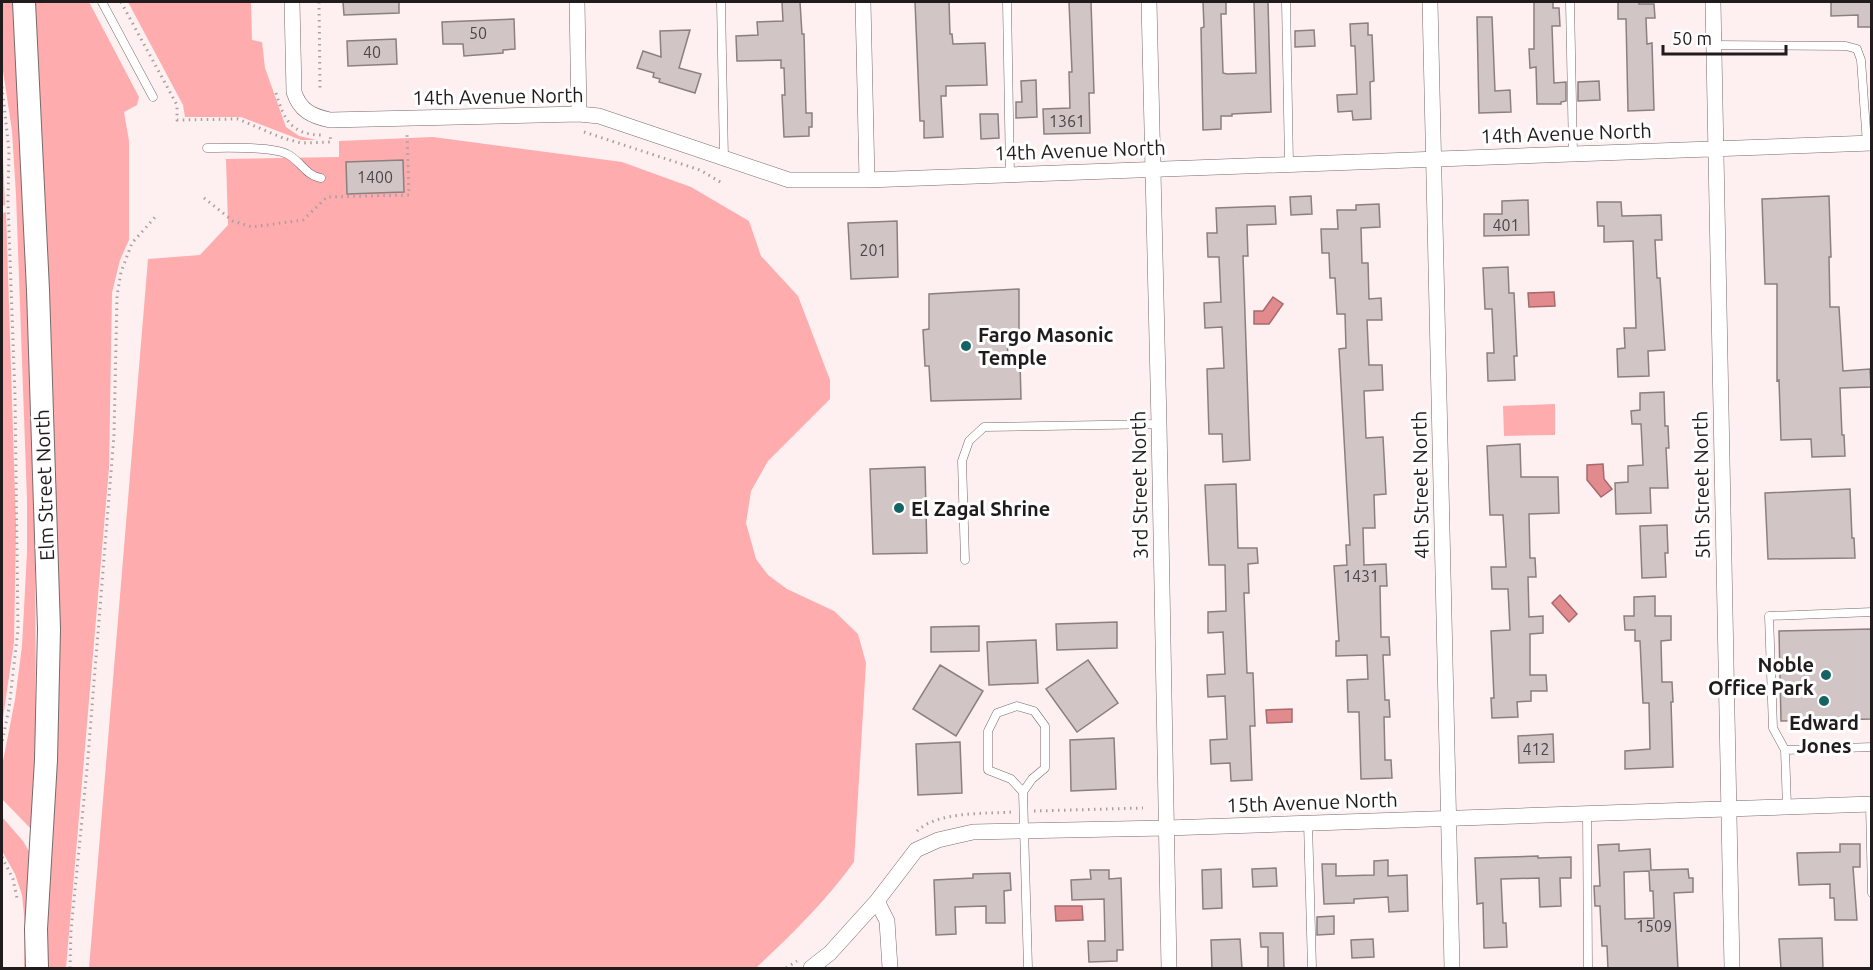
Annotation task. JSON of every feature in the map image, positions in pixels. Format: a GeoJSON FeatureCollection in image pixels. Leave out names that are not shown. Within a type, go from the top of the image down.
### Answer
{"type":"FeatureCollection","features":[{"type":"Feature","properties":{"kind":"street","name":"Elm Street North"},"geometry":{"type":"LineString","coordinates":[[24,2],[38,290],[49,629],[46,760],[36,929],[37,969]]}},
{"type":"Feature","properties":{"kind":"street","name":"14th Avenue North"},"geometry":{"type":"LineString","coordinates":[[292,2],[294,92],[303,110],[315,117],[330,120],[579,114],[599,116],[789,180],[867,180],[1869,144]]}},
{"type":"Feature","properties":{"kind":"street"},"geometry":{"type":"LineString","coordinates":[[577,2],[579,114]]}},
{"type":"Feature","properties":{"kind":"street"},"geometry":{"type":"LineString","coordinates":[[863,2],[867,180]]}},
{"type":"Feature","properties":{"kind":"street","name":"3rd Street North"},"geometry":{"type":"LineString","coordinates":[[1149,2],[1169,969]]}},
{"type":"Feature","properties":{"kind":"street","name":"4th Street North"},"geometry":{"type":"LineString","coordinates":[[1430,2],[1452,969]]}},
{"type":"Feature","properties":{"kind":"street","name":"5th Street North"},"geometry":{"type":"LineString","coordinates":[[1713,2],[1732,969]]}},
{"type":"Feature","properties":{"kind":"street","name":"15th Avenue North"},"geometry":{"type":"LineString","coordinates":[[812,969],[830,953],[877,901],[916,850],[938,840],[973,832],[1166,828],[1871,804]]}},
{"type":"Feature","properties":{"kind":"street"},"geometry":{"type":"LineString","coordinates":[[877,901],[887,921],[890,969]]}},
{"type":"Feature","properties":{"kind":"lane"},"geometry":{"type":"LineString","coordinates":[[102,2],[153,97]]}},
{"type":"Feature","properties":{"kind":"lane"},"geometry":{"type":"LineString","coordinates":[[721,2],[724,159]]}},
{"type":"Feature","properties":{"kind":"lane"},"geometry":{"type":"LineString","coordinates":[[1007,2],[1010,174]]}},
{"type":"Feature","properties":{"kind":"lane"},"geometry":{"type":"LineString","coordinates":[[1286,2],[1288,164]]}},
{"type":"Feature","properties":{"kind":"lane"},"geometry":{"type":"LineString","coordinates":[[1570,2],[1573,154]]}},
{"type":"Feature","properties":{"kind":"lane"},"geometry":{"type":"LineString","coordinates":[[1714,45],[1846,46],[1857,50],[1861,60],[1869,144]]}},
{"type":"Feature","properties":{"kind":"lane"},"geometry":{"type":"LineString","coordinates":[[207,148],[252,149],[286,153],[307,172],[321,178]]}},
{"type":"Feature","properties":{"kind":"lane"},"geometry":{"type":"LineString","coordinates":[[965,560],[962,461],[969,441],[984,427],[1159,424]]}},
{"type":"Feature","properties":{"kind":"lane"},"geometry":{"type":"LineString","coordinates":[[1787,807],[1785,750],[1773,728],[1769,616],[1872,612]]}},
{"type":"Feature","properties":{"kind":"lane"},"geometry":{"type":"LineString","coordinates":[[1023,792],[1011,779],[988,770],[988,730],[998,713],[1017,706],[1034,711],[1045,726],[1045,768],[1032,779],[1023,792],[1028,969]]}},
{"type":"Feature","properties":{"kind":"lane"},"geometry":{"type":"LineString","coordinates":[[1785,750],[1872,747]]}},
{"type":"Feature","properties":{"kind":"lane"},"geometry":{"type":"LineString","coordinates":[[1871,804],[1872,893]]}},
{"type":"Feature","properties":{"kind":"lane"},"geometry":{"type":"LineString","coordinates":[[1587,813],[1588,969]]}},
{"type":"Feature","properties":{"kind":"lane"},"geometry":{"type":"LineString","coordinates":[[1308,823],[1312,969]]}},
{"type":"Feature","properties":{"kind":"path"},"geometry":{"type":"LineString","coordinates":[[121,2],[177,105],[177,120],[238,119],[301,143],[330,142],[330,135],[305,133],[295,128],[281,111],[276,93]]}},
{"type":"Feature","properties":{"kind":"path"},"geometry":{"type":"LineString","coordinates":[[318,2],[320,90]]}},
{"type":"Feature","properties":{"kind":"path"},"geometry":{"type":"LineString","coordinates":[[2,87],[9,150],[8,202],[16,407],[18,630],[2,743]]}},
{"type":"Feature","properties":{"kind":"path"},"geometry":{"type":"LineString","coordinates":[[576,131],[690,166],[722,183]]}},
{"type":"Feature","properties":{"kind":"path"},"geometry":{"type":"LineString","coordinates":[[204,198],[233,221],[252,227],[303,220],[327,197],[409,195],[407,134]]}},
{"type":"Feature","properties":{"kind":"path"},"geometry":{"type":"LineString","coordinates":[[70,969],[71,930],[87,769],[114,435],[117,296],[121,272],[132,243],[157,215]]}},
{"type":"Feature","properties":{"kind":"path"},"geometry":{"type":"LineString","coordinates":[[2,857],[13,879],[18,903]]}},
{"type":"Feature","properties":{"kind":"shaded area"},"geometry":{"type":"Polygon","coordinates":[[[2,2],[16,2],[26,239],[35,604],[35,770],[31,829],[2,799],[2,766],[15,700],[22,646],[27,552],[27,499],[16,195],[12,131],[2,64],[2,2]]]}},
{"type":"Feature","properties":{"kind":"shaded area"},"geometry":{"type":"Polygon","coordinates":[[[35,2],[89,2],[139,97],[137,105],[124,112],[129,141],[129,240],[120,260],[112,293],[109,468],[66,968],[46,968],[35,2]]]}},
{"type":"Feature","properties":{"kind":"shaded area"},"geometry":{"type":"Polygon","coordinates":[[[128,2],[251,2],[252,40],[262,42],[265,68],[286,127],[299,136],[316,140],[301,140],[241,117],[185,117],[183,105],[128,2]]]}},
{"type":"Feature","properties":{"kind":"shaded area"},"geometry":{"type":"Polygon","coordinates":[[[2,135],[5,205],[2,206],[2,135]]]}},
{"type":"Feature","properties":{"kind":"shaded area"},"geometry":{"type":"Polygon","coordinates":[[[433,137],[622,162],[691,187],[749,221],[761,256],[798,296],[830,380],[830,399],[768,461],[751,491],[746,523],[756,559],[768,575],[787,589],[834,611],[858,634],[866,663],[854,862],[820,904],[756,968],[89,968],[148,259],[200,255],[228,225],[226,159],[339,157],[339,141],[433,137]]]}},
{"type":"Feature","properties":{"kind":"shaded area"},"geometry":{"type":"Polygon","coordinates":[[[6,212],[16,526],[14,642],[2,725],[2,213],[6,212]]]}},
{"type":"Feature","properties":{"kind":"shaded area"},"geometry":{"type":"Polygon","coordinates":[[[1554,292],[1555,306],[1529,307],[1528,293],[1554,292]]]}},
{"type":"Feature","properties":{"kind":"shaded area"},"geometry":{"type":"Polygon","coordinates":[[[1273,297],[1283,304],[1269,324],[1254,324],[1254,311],[1263,311],[1273,297]]]}},
{"type":"Feature","properties":{"kind":"shaded area"},"geometry":{"type":"Polygon","coordinates":[[[1555,404],[1555,435],[1504,436],[1503,406],[1555,404]]]}},
{"type":"Feature","properties":{"kind":"shaded area"},"geometry":{"type":"Polygon","coordinates":[[[1603,464],[1604,479],[1612,489],[1601,497],[1587,480],[1587,465],[1603,464]]]}},
{"type":"Feature","properties":{"kind":"shaded area"},"geometry":{"type":"Polygon","coordinates":[[[1560,595],[1577,614],[1569,622],[1552,603],[1560,595]]]}},
{"type":"Feature","properties":{"kind":"shaded area"},"geometry":{"type":"Polygon","coordinates":[[[1292,709],[1292,722],[1267,723],[1266,710],[1292,709]]]}},
{"type":"Feature","properties":{"kind":"shaded area"},"geometry":{"type":"Polygon","coordinates":[[[2,817],[23,841],[30,853],[28,968],[24,968],[25,925],[22,895],[15,874],[2,851],[2,817]]]}},
{"type":"Feature","properties":{"kind":"shaded area"},"geometry":{"type":"Polygon","coordinates":[[[1055,906],[1082,906],[1083,920],[1056,921],[1055,906]]]}},
{"type":"Feature","properties":{"kind":"building"},"geometry":{"type":"Polygon","coordinates":[[[343,2],[399,2],[399,13],[344,15],[343,2]]]}},
{"type":"Feature","properties":{"kind":"building"},"geometry":{"type":"Polygon","coordinates":[[[782,2],[800,2],[802,34],[804,34],[806,113],[812,113],[812,127],[809,127],[809,136],[784,137],[782,95],[785,95],[784,68],[781,68],[781,60],[737,61],[736,36],[758,35],[757,22],[783,21],[782,2]]]}},
{"type":"Feature","properties":{"kind":"building"},"geometry":{"type":"Polygon","coordinates":[[[915,2],[949,2],[950,34],[952,34],[953,44],[985,43],[987,85],[946,86],[946,96],[941,96],[943,137],[924,138],[924,121],[920,121],[915,2]]]}},
{"type":"Feature","properties":{"kind":"building"},"geometry":{"type":"Polygon","coordinates":[[[1069,2],[1091,2],[1094,93],[1089,93],[1090,133],[1044,134],[1043,109],[1070,108],[1069,72],[1072,72],[1069,2]]]}},
{"type":"Feature","properties":{"kind":"building"},"geometry":{"type":"Polygon","coordinates":[[[1203,2],[1226,2],[1226,14],[1221,14],[1223,73],[1227,74],[1256,73],[1254,2],[1268,2],[1271,112],[1221,116],[1221,129],[1203,130],[1201,28],[1204,27],[1203,2]]]}},
{"type":"Feature","properties":{"kind":"building"},"geometry":{"type":"Polygon","coordinates":[[[1534,2],[1553,2],[1553,8],[1559,8],[1560,26],[1552,26],[1554,83],[1566,82],[1566,101],[1561,104],[1537,104],[1536,67],[1530,68],[1529,49],[1534,49],[1534,2]]]}},
{"type":"Feature","properties":{"kind":"building"},"geometry":{"type":"Polygon","coordinates":[[[1618,2],[1654,4],[1655,18],[1646,18],[1647,44],[1652,43],[1654,110],[1628,111],[1626,19],[1618,19],[1618,2]]]}},
{"type":"Feature","properties":{"kind":"building"},"geometry":{"type":"Polygon","coordinates":[[[1831,2],[1872,2],[1872,27],[1858,27],[1858,15],[1831,16],[1831,2]]]}},
{"type":"Feature","properties":{"kind":"building"},"geometry":{"type":"Polygon","coordinates":[[[1477,17],[1492,17],[1495,91],[1510,90],[1511,112],[1479,113],[1477,17]]]}},
{"type":"Feature","properties":{"kind":"building"},"geometry":{"type":"Polygon","coordinates":[[[514,19],[515,49],[503,50],[503,53],[464,56],[463,44],[443,44],[442,22],[514,19]]]}},
{"type":"Feature","properties":{"kind":"building"},"geometry":{"type":"Polygon","coordinates":[[[1368,23],[1368,35],[1372,35],[1374,81],[1370,82],[1371,119],[1353,120],[1352,111],[1338,112],[1337,95],[1357,94],[1355,46],[1351,46],[1350,24],[1368,23]]]}},
{"type":"Feature","properties":{"kind":"building"},"geometry":{"type":"Polygon","coordinates":[[[690,30],[679,68],[701,74],[695,93],[659,82],[660,79],[653,77],[654,73],[637,68],[643,51],[661,57],[660,31],[690,30]]]}},
{"type":"Feature","properties":{"kind":"building"},"geometry":{"type":"Polygon","coordinates":[[[1314,30],[1315,46],[1295,47],[1295,31],[1314,30]]]}},
{"type":"Feature","properties":{"kind":"building"},"geometry":{"type":"Polygon","coordinates":[[[396,39],[397,64],[348,66],[347,41],[396,39]]]}},
{"type":"Feature","properties":{"kind":"building"},"geometry":{"type":"Polygon","coordinates":[[[1036,80],[1037,117],[1016,118],[1016,102],[1022,102],[1021,81],[1036,80]]]}},
{"type":"Feature","properties":{"kind":"building"},"geometry":{"type":"Polygon","coordinates":[[[1599,81],[1600,100],[1578,101],[1578,82],[1599,81]]]}},
{"type":"Feature","properties":{"kind":"building"},"geometry":{"type":"Polygon","coordinates":[[[980,114],[998,114],[999,138],[981,139],[980,114]]]}},
{"type":"Feature","properties":{"kind":"building"},"geometry":{"type":"Polygon","coordinates":[[[403,160],[404,192],[347,194],[346,162],[403,160]]]}},
{"type":"Feature","properties":{"kind":"building"},"geometry":{"type":"Polygon","coordinates":[[[1311,196],[1312,214],[1291,215],[1290,197],[1311,196]]]}},
{"type":"Feature","properties":{"kind":"building"},"geometry":{"type":"Polygon","coordinates":[[[1829,196],[1830,307],[1839,307],[1843,371],[1870,369],[1871,387],[1840,388],[1845,456],[1812,457],[1811,439],[1781,440],[1779,380],[1777,381],[1777,284],[1765,284],[1762,199],[1829,196]]]}},
{"type":"Feature","properties":{"kind":"building"},"geometry":{"type":"Polygon","coordinates":[[[1528,200],[1529,235],[1484,236],[1484,214],[1502,214],[1502,201],[1528,200]]]}},
{"type":"Feature","properties":{"kind":"building"},"geometry":{"type":"Polygon","coordinates":[[[1597,202],[1621,202],[1622,216],[1661,215],[1662,240],[1655,240],[1665,350],[1648,351],[1649,376],[1618,377],[1617,349],[1625,348],[1624,328],[1636,328],[1633,241],[1604,242],[1604,226],[1598,226],[1597,202]]]}},
{"type":"Feature","properties":{"kind":"building"},"geometry":{"type":"Polygon","coordinates":[[[1379,204],[1380,227],[1361,228],[1362,263],[1368,263],[1369,299],[1381,298],[1382,320],[1367,320],[1369,365],[1382,365],[1383,390],[1364,391],[1366,438],[1383,437],[1386,494],[1374,495],[1375,528],[1363,528],[1364,565],[1386,564],[1387,586],[1380,586],[1381,637],[1389,637],[1390,655],[1383,655],[1385,700],[1389,700],[1390,717],[1384,717],[1385,760],[1391,760],[1392,778],[1361,779],[1359,712],[1348,712],[1347,680],[1368,679],[1367,655],[1336,656],[1336,641],[1339,641],[1334,566],[1347,565],[1346,545],[1350,545],[1339,349],[1346,348],[1345,314],[1337,314],[1335,278],[1330,278],[1329,253],[1322,253],[1321,229],[1338,229],[1337,210],[1356,210],[1356,205],[1379,204]]]}},
{"type":"Feature","properties":{"kind":"building"},"geometry":{"type":"Polygon","coordinates":[[[1275,206],[1276,224],[1247,225],[1248,256],[1243,256],[1250,460],[1223,462],[1222,434],[1209,434],[1207,369],[1224,368],[1222,327],[1205,328],[1204,303],[1221,302],[1219,257],[1208,257],[1207,233],[1217,233],[1216,208],[1275,206]]]}},
{"type":"Feature","properties":{"kind":"building"},"geometry":{"type":"Polygon","coordinates":[[[897,221],[898,277],[851,279],[848,223],[897,221]]]}},
{"type":"Feature","properties":{"kind":"building"},"geometry":{"type":"Polygon","coordinates":[[[1508,267],[1509,293],[1514,293],[1517,356],[1514,356],[1515,380],[1488,381],[1487,353],[1494,353],[1492,309],[1485,309],[1483,268],[1508,267]]]}},
{"type":"Feature","properties":{"kind":"building","name":"Fargo Masonic Temple"},"geometry":{"type":"Polygon","coordinates":[[[1019,289],[1019,330],[1007,330],[1008,362],[1020,362],[1021,399],[931,401],[929,366],[925,366],[923,330],[929,329],[929,294],[1019,289]]]}},
{"type":"Feature","properties":{"kind":"building"},"geometry":{"type":"Polygon","coordinates":[[[1664,392],[1665,426],[1668,426],[1669,448],[1666,448],[1668,488],[1650,488],[1651,513],[1616,514],[1615,483],[1628,482],[1628,466],[1643,465],[1641,424],[1632,424],[1631,411],[1640,410],[1640,393],[1664,392]]]}},
{"type":"Feature","properties":{"kind":"building"},"geometry":{"type":"Polygon","coordinates":[[[1520,444],[1521,477],[1558,477],[1559,513],[1529,514],[1530,558],[1535,558],[1536,577],[1528,577],[1529,617],[1543,616],[1543,633],[1530,634],[1530,675],[1546,675],[1547,691],[1531,691],[1531,701],[1517,702],[1518,717],[1492,718],[1491,698],[1494,698],[1491,631],[1510,630],[1508,589],[1492,589],[1491,567],[1506,567],[1503,515],[1490,515],[1487,446],[1520,444]]]}},
{"type":"Feature","properties":{"kind":"building","name":"El Zagal Shrine"},"geometry":{"type":"Polygon","coordinates":[[[925,467],[927,553],[873,554],[870,469],[925,467]]]}},
{"type":"Feature","properties":{"kind":"building"},"geometry":{"type":"Polygon","coordinates":[[[1236,484],[1238,548],[1257,548],[1258,563],[1248,564],[1249,593],[1244,593],[1247,673],[1253,673],[1255,726],[1250,726],[1252,780],[1231,781],[1230,763],[1211,764],[1210,740],[1227,739],[1225,696],[1208,697],[1207,675],[1225,674],[1223,632],[1208,633],[1208,612],[1226,611],[1225,565],[1209,565],[1205,485],[1236,484]]]}},
{"type":"Feature","properties":{"kind":"building"},"geometry":{"type":"Polygon","coordinates":[[[1850,489],[1855,558],[1768,559],[1765,493],[1850,489]]]}},
{"type":"Feature","properties":{"kind":"building"},"geometry":{"type":"Polygon","coordinates":[[[1667,525],[1666,577],[1642,578],[1640,526],[1667,525]]]}},
{"type":"Feature","properties":{"kind":"building"},"geometry":{"type":"Polygon","coordinates":[[[1655,596],[1655,616],[1671,616],[1671,640],[1661,641],[1662,682],[1672,682],[1673,767],[1625,769],[1625,751],[1650,749],[1649,703],[1643,703],[1640,641],[1635,641],[1635,630],[1625,630],[1624,616],[1634,616],[1634,597],[1655,596]]]}},
{"type":"Feature","properties":{"kind":"building"},"geometry":{"type":"Polygon","coordinates":[[[1117,622],[1117,648],[1057,650],[1056,624],[1117,622]]]}},
{"type":"Feature","properties":{"kind":"building"},"geometry":{"type":"Polygon","coordinates":[[[979,626],[979,651],[931,652],[931,627],[979,626]]]}},
{"type":"Feature","properties":{"kind":"building","name":"Noble Office Park"},"geometry":{"type":"Polygon","coordinates":[[[1872,629],[1872,719],[1781,721],[1779,631],[1872,629]]]}},
{"type":"Feature","properties":{"kind":"building"},"geometry":{"type":"Polygon","coordinates":[[[1036,640],[1038,683],[989,685],[987,642],[1036,640]]]}},
{"type":"Feature","properties":{"kind":"building"},"geometry":{"type":"Polygon","coordinates":[[[1088,660],[1118,703],[1077,732],[1046,689],[1088,660]]]}},
{"type":"Feature","properties":{"kind":"building"},"geometry":{"type":"Polygon","coordinates":[[[940,665],[983,691],[956,736],[913,709],[940,665]]]}},
{"type":"Feature","properties":{"kind":"building"},"geometry":{"type":"Polygon","coordinates":[[[1553,734],[1554,762],[1519,763],[1518,736],[1553,734]]]}},
{"type":"Feature","properties":{"kind":"building"},"geometry":{"type":"Polygon","coordinates":[[[1114,738],[1116,789],[1071,791],[1070,740],[1114,738]]]}},
{"type":"Feature","properties":{"kind":"building"},"geometry":{"type":"Polygon","coordinates":[[[960,742],[962,793],[918,795],[916,744],[960,742]]]}},
{"type":"Feature","properties":{"kind":"building"},"geometry":{"type":"Polygon","coordinates":[[[1619,844],[1619,851],[1650,849],[1651,870],[1688,869],[1689,878],[1693,878],[1693,892],[1674,893],[1678,969],[1608,969],[1607,946],[1602,946],[1600,906],[1595,906],[1594,886],[1600,886],[1598,845],[1619,844]],[[1649,871],[1624,872],[1625,919],[1654,918],[1653,891],[1650,891],[1649,871]]]}},
{"type":"Feature","properties":{"kind":"building"},"geometry":{"type":"Polygon","coordinates":[[[1840,844],[1860,844],[1860,867],[1853,867],[1857,920],[1835,920],[1834,898],[1830,898],[1830,884],[1799,885],[1797,853],[1840,852],[1840,844]]]}},
{"type":"Feature","properties":{"kind":"building"},"geometry":{"type":"Polygon","coordinates":[[[1538,856],[1538,858],[1571,857],[1571,878],[1560,878],[1561,906],[1540,907],[1539,878],[1501,879],[1503,923],[1506,923],[1507,947],[1484,948],[1483,903],[1477,904],[1475,858],[1538,856]]]}},
{"type":"Feature","properties":{"kind":"building"},"geometry":{"type":"Polygon","coordinates":[[[1388,860],[1388,876],[1407,875],[1408,911],[1389,912],[1388,897],[1354,899],[1354,903],[1324,904],[1322,864],[1336,864],[1336,876],[1374,875],[1374,861],[1388,860]]]}},
{"type":"Feature","properties":{"kind":"building"},"geometry":{"type":"Polygon","coordinates":[[[1276,868],[1277,886],[1253,887],[1252,869],[1276,868]]]}},
{"type":"Feature","properties":{"kind":"building"},"geometry":{"type":"Polygon","coordinates":[[[1221,869],[1222,908],[1203,909],[1202,870],[1221,869]]]}},
{"type":"Feature","properties":{"kind":"building"},"geometry":{"type":"Polygon","coordinates":[[[1090,870],[1109,870],[1109,879],[1121,878],[1123,950],[1117,950],[1117,961],[1089,962],[1088,941],[1105,941],[1104,899],[1072,900],[1071,880],[1091,879],[1090,870]]]}},
{"type":"Feature","properties":{"kind":"building"},"geometry":{"type":"Polygon","coordinates":[[[1010,873],[1011,890],[1004,891],[1005,923],[986,923],[986,906],[955,907],[956,934],[936,935],[934,880],[973,878],[973,874],[1010,873]]]}},
{"type":"Feature","properties":{"kind":"building"},"geometry":{"type":"Polygon","coordinates":[[[1334,916],[1334,934],[1317,935],[1317,917],[1334,916]]]}},
{"type":"Feature","properties":{"kind":"building"},"geometry":{"type":"Polygon","coordinates":[[[1260,933],[1283,933],[1284,969],[1268,969],[1268,947],[1261,947],[1260,933]]]}},
{"type":"Feature","properties":{"kind":"building"},"geometry":{"type":"Polygon","coordinates":[[[1822,938],[1823,969],[1781,969],[1779,939],[1822,938]]]}},
{"type":"Feature","properties":{"kind":"building"},"geometry":{"type":"Polygon","coordinates":[[[1240,939],[1242,969],[1212,969],[1211,940],[1240,939]]]}},
{"type":"Feature","properties":{"kind":"building"},"geometry":{"type":"Polygon","coordinates":[[[1373,939],[1374,957],[1352,958],[1351,940],[1373,939]]]}},
{"type":"Feature","properties":{"kind":"place","name":"Fargo Masonic Temple"},"geometry":{"type":"Point","coordinates":[966,346]}},
{"type":"Feature","properties":{"kind":"place","name":"El Zagal Shrine"},"geometry":{"type":"Point","coordinates":[899,508]}},
{"type":"Feature","properties":{"kind":"place","name":"Noble Office Park"},"geometry":{"type":"Point","coordinates":[1826,675]}},
{"type":"Feature","properties":{"kind":"place","name":"Edward Jones"},"geometry":{"type":"Point","coordinates":[1824,701]}}]}
